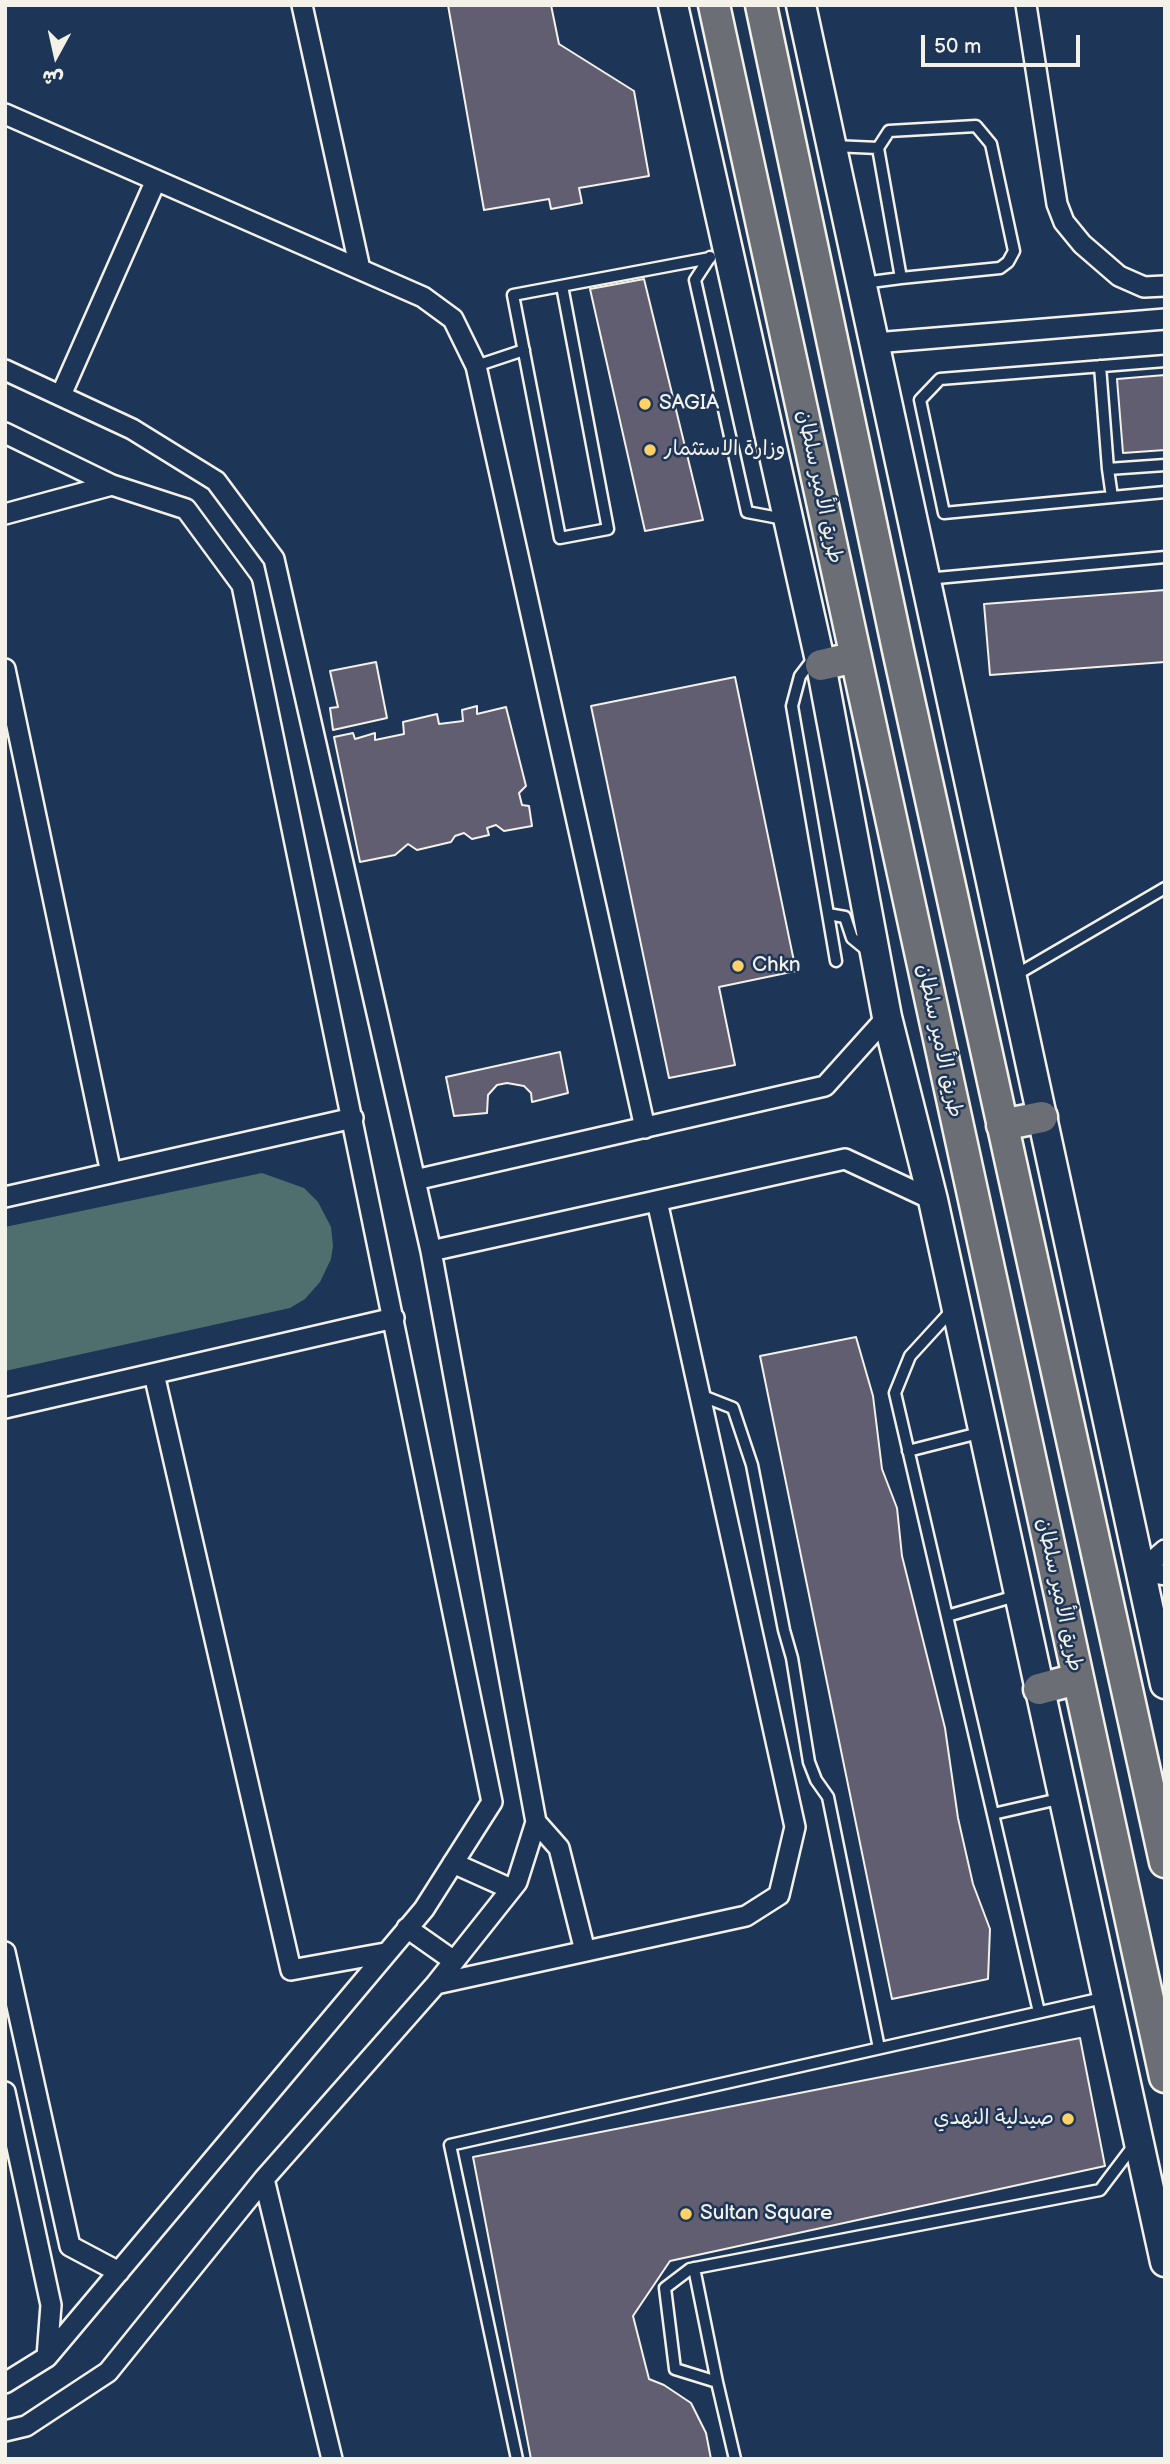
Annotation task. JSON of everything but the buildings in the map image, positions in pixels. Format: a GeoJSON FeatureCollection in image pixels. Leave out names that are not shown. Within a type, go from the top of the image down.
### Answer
{"type":"FeatureCollection","features":[{"type":"Feature","properties":{"kind":"main road"},"geometry":{"type":"LineString","coordinates":[[673,5],[717,246],[788,520],[819,659],[887,1017],[933,1200],[1165,2262]]}},
{"type":"Feature","properties":{"kind":"main road","name":"طريق الأمير سلطان"},"geometry":{"type":"LineString","coordinates":[[714,5],[1165,2077]]}},
{"type":"Feature","properties":{"kind":"main road","name":"طريق الأمير سلطان"},"geometry":{"type":"LineString","coordinates":[[761,5],[1002,1125],[1165,1862]]}},
{"type":"Feature","properties":{"kind":"main road"},"geometry":{"type":"LineString","coordinates":[[801,5],[1042,1117],[1153,1573],[1165,1684]]}},
{"type":"Feature","properties":{"kind":"main road"},"geometry":{"type":"LineString","coordinates":[[819,659],[856,657]]}},
{"type":"Feature","properties":{"kind":"main road"},"geometry":{"type":"LineString","coordinates":[[1002,1125],[1042,1117]]}},
{"type":"Feature","properties":{"kind":"main road"},"geometry":{"type":"LineString","coordinates":[[1040,1689],[1077,1679]]}},
{"type":"Feature","properties":{"kind":"street"},"geometry":{"type":"LineString","coordinates":[[302,5],[360,269]]}},
{"type":"Feature","properties":{"kind":"street"},"geometry":{"type":"LineString","coordinates":[[1026,5],[1057,204],[1064,222],[1082,244],[1119,276],[1144,287],[1165,286]]}},
{"type":"Feature","properties":{"kind":"street"},"geometry":{"type":"LineString","coordinates":[[5,114],[423,297],[453,319],[475,366],[645,1128]]}},
{"type":"Feature","properties":{"kind":"street"},"geometry":{"type":"LineString","coordinates":[[61,394],[156,180]]}},
{"type":"Feature","properties":{"kind":"street"},"geometry":{"type":"LineString","coordinates":[[874,343],[1165,318]]}},
{"type":"Feature","properties":{"kind":"street"},"geometry":{"type":"LineString","coordinates":[[5,370],[132,429],[216,481],[274,559],[431,1251],[536,1822],[517,1882],[436,1984],[264,2179],[108,2372],[26,2426],[5,2431]]}},
{"type":"Feature","properties":{"kind":"street"},"geometry":{"type":"LineString","coordinates":[[5,433],[112,485],[186,509],[243,585],[492,1802],[424,1909],[47,2357],[5,2383]]}},
{"type":"Feature","properties":{"kind":"street"},"geometry":{"type":"LineString","coordinates":[[5,514],[112,485]]}},
{"type":"Feature","properties":{"kind":"street"},"geometry":{"type":"LineString","coordinates":[[5,669],[111,1173]]}},
{"type":"Feature","properties":{"kind":"street"},"geometry":{"type":"LineString","coordinates":[[415,1180],[825,1086],[887,1017]]}},
{"type":"Feature","properties":{"kind":"street"},"geometry":{"type":"LineString","coordinates":[[5,1197],[353,1118]]}},
{"type":"Feature","properties":{"kind":"street"},"geometry":{"type":"LineString","coordinates":[[431,1251],[845,1158],[933,1200]]}},
{"type":"Feature","properties":{"kind":"street"},"geometry":{"type":"LineString","coordinates":[[436,1984],[746,1916],[779,1895],[795,1827],[657,1200]]}},
{"type":"Feature","properties":{"kind":"street"},"geometry":{"type":"LineString","coordinates":[[5,1408],[394,1318]]}},
{"type":"Feature","properties":{"kind":"street"},"geometry":{"type":"LineString","coordinates":[[154,1374],[291,1970],[385,1953]]}},
{"type":"Feature","properties":{"kind":"street"},"geometry":{"type":"LineString","coordinates":[[1153,1573],[1165,1550]]}},
{"type":"Feature","properties":{"kind":"street"},"geometry":{"type":"LineString","coordinates":[[536,1822],[559,1848],[585,1951]]}},
{"type":"Feature","properties":{"kind":"street"},"geometry":{"type":"LineString","coordinates":[[453,1863],[511,1889]]}},
{"type":"Feature","properties":{"kind":"street"},"geometry":{"type":"LineString","coordinates":[[407,1928],[454,1961]]}},
{"type":"Feature","properties":{"kind":"street"},"geometry":{"type":"LineString","coordinates":[[5,1952],[70,2246],[119,2272]]}},
{"type":"Feature","properties":{"kind":"street"},"geometry":{"type":"LineString","coordinates":[[5,2092],[10,2138],[51,2305],[47,2357]]}},
{"type":"Feature","properties":{"kind":"street"},"geometry":{"type":"LineString","coordinates":[[264,2179],[332,2459]]}},
{"type":"Feature","properties":{"kind":"lane"},"geometry":{"type":"LineString","coordinates":[[863,284],[1000,268],[1008,262],[1014,251],[991,144],[976,125],[889,131],[878,148],[901,278]]}},
{"type":"Feature","properties":{"kind":"lane"},"geometry":{"type":"LineString","coordinates":[[832,146],[878,148]]}},
{"type":"Feature","properties":{"kind":"lane"},"geometry":{"type":"LineString","coordinates":[[717,246],[695,279],[747,512],[788,520]]}},
{"type":"Feature","properties":{"kind":"lane"},"geometry":{"type":"LineString","coordinates":[[562,286],[608,529],[560,538],[513,295],[562,286],[717,246]]}},
{"type":"Feature","properties":{"kind":"lane"},"geometry":{"type":"LineString","coordinates":[[475,366],[524,350]]}},
{"type":"Feature","properties":{"kind":"lane"},"geometry":{"type":"LineString","coordinates":[[1165,361],[940,379],[920,400],[944,513],[1165,492]]}},
{"type":"Feature","properties":{"kind":"lane"},"geometry":{"type":"LineString","coordinates":[[1100,366],[1112,497]]}},
{"type":"Feature","properties":{"kind":"lane"},"geometry":{"type":"LineString","coordinates":[[1108,469],[1165,465]]}},
{"type":"Feature","properties":{"kind":"lane"},"geometry":{"type":"LineString","coordinates":[[926,579],[1165,556]]}},
{"type":"Feature","properties":{"kind":"lane"},"geometry":{"type":"LineString","coordinates":[[819,659],[800,676],[792,706],[836,961]]}},
{"type":"Feature","properties":{"kind":"lane"},"geometry":{"type":"LineString","coordinates":[[1012,977],[1165,888]]}},
{"type":"Feature","properties":{"kind":"lane"},"geometry":{"type":"LineString","coordinates":[[828,914],[845,917],[852,938],[875,956]]}},
{"type":"Feature","properties":{"kind":"lane"},"geometry":{"type":"LineString","coordinates":[[956,1306],[910,1356],[895,1393],[1039,2012]]}},
{"type":"Feature","properties":{"kind":"lane"},"geometry":{"type":"LineString","coordinates":[[700,1395],[733,1408],[752,1465],[784,1630],[792,1658],[809,1762],[816,1780],[828,1797],[879,2049]]}},
{"type":"Feature","properties":{"kind":"lane"},"geometry":{"type":"LineString","coordinates":[[908,1451],[983,1431]]}},
{"type":"Feature","properties":{"kind":"lane"},"geometry":{"type":"LineString","coordinates":[[947,1616],[1019,1595]]}},
{"type":"Feature","properties":{"kind":"lane"},"geometry":{"type":"LineString","coordinates":[[993,1814],[1063,1798]]}},
{"type":"Feature","properties":{"kind":"lane"},"geometry":{"type":"LineString","coordinates":[[517,2459],[450,2145],[1107,1997]]}},
{"type":"Feature","properties":{"kind":"lane"},"geometry":{"type":"LineString","coordinates":[[718,2382],[675,2369],[666,2288],[694,2268],[1100,2190],[1138,2139]]}},
{"type":"Feature","properties":{"kind":"lane"},"geometry":{"type":"LineString","coordinates":[[694,2268],[735,2459]]}},
{"type":"Feature","properties":{"kind":"green space"},"geometry":{"type":"Polygon","coordinates":[[[262,1173],[304,1188],[318,1202],[331,1227],[331,1259],[320,1282],[305,1299],[290,1308],[5,1371],[5,1227],[262,1173]]]}},
{"type":"Feature","properties":{"kind":"place","name":"SAGIA"},"geometry":{"type":"Point","coordinates":[645,404]}},
{"type":"Feature","properties":{"kind":"place","name":"وزارة الاستثمار"},"geometry":{"type":"Point","coordinates":[650,450]}},
{"type":"Feature","properties":{"kind":"place","name":"Chkn"},"geometry":{"type":"Point","coordinates":[738,966]}},
{"type":"Feature","properties":{"kind":"place","name":"صيدلية النهدي"},"geometry":{"type":"Point","coordinates":[1068,2119]}},
{"type":"Feature","properties":{"kind":"place","name":"Sultan Square"},"geometry":{"type":"Point","coordinates":[686,2214]}}]}
